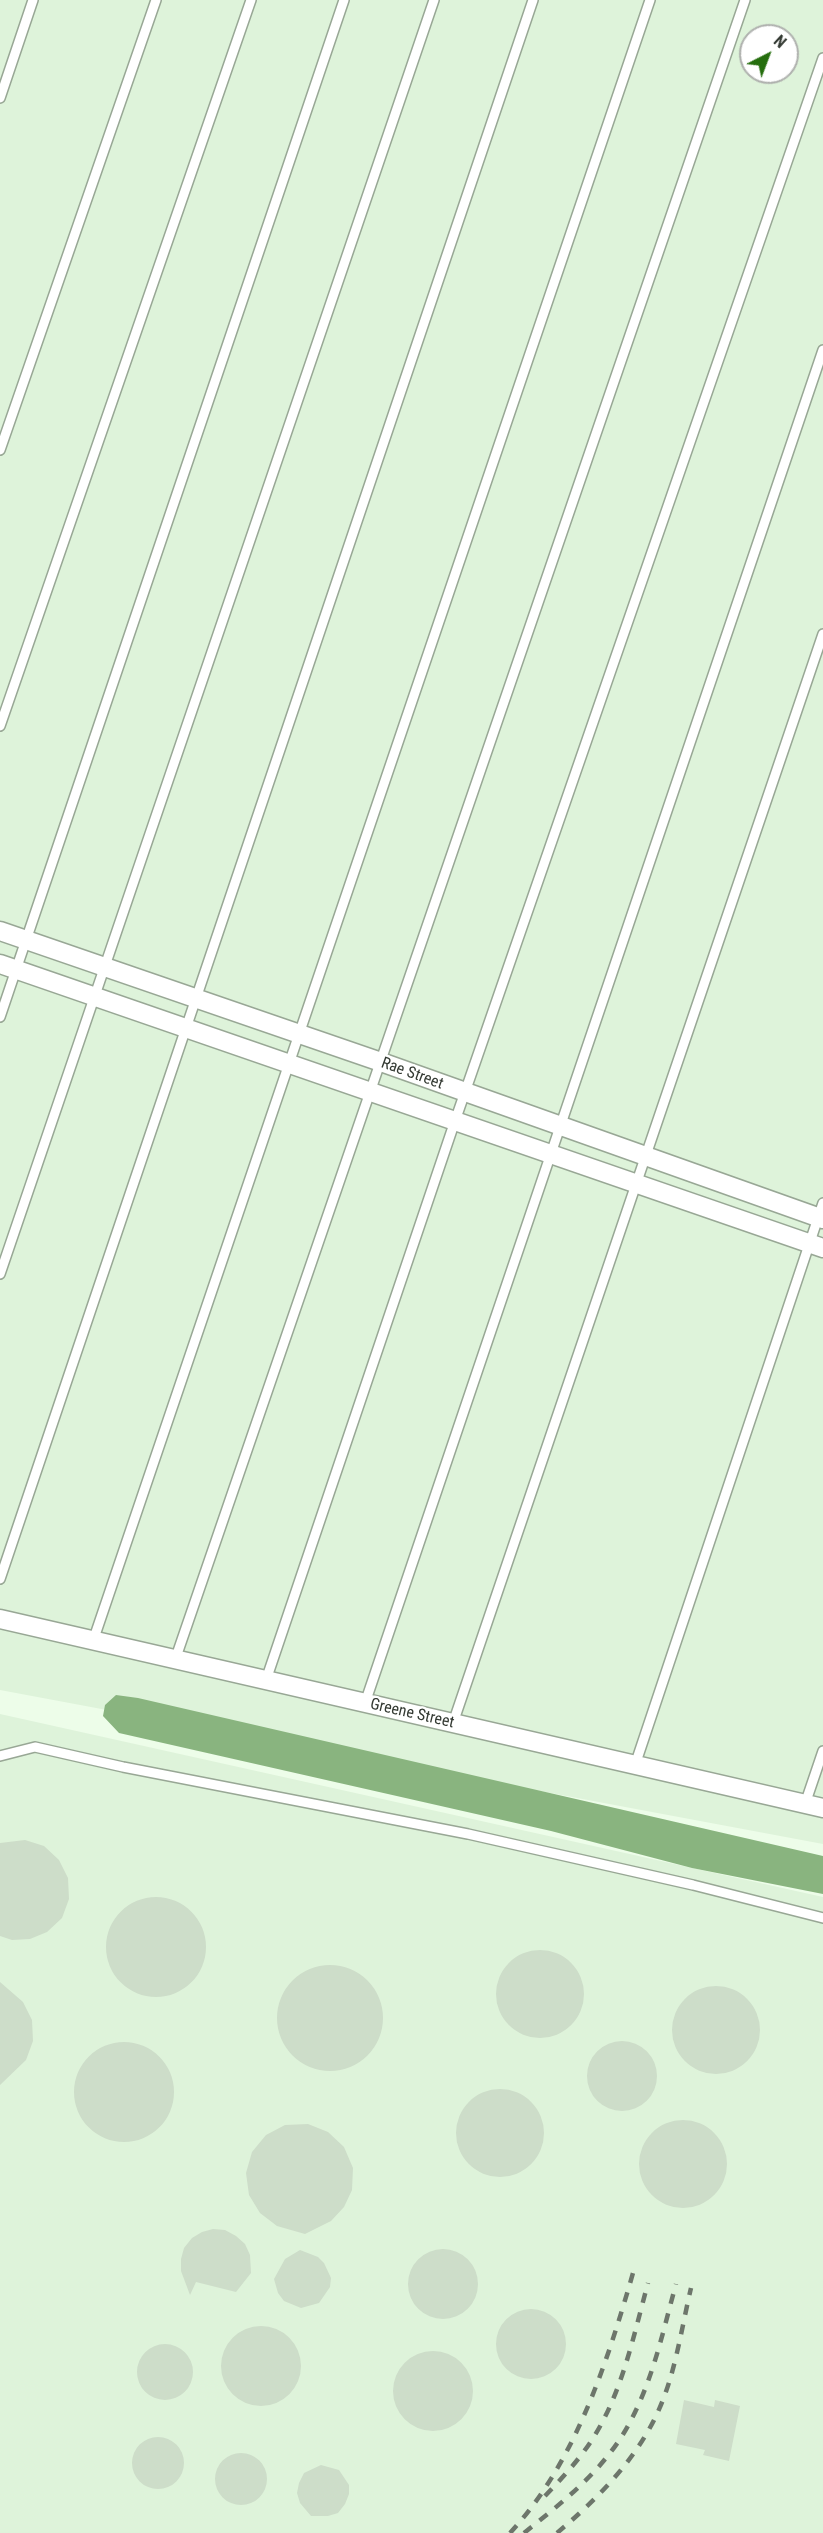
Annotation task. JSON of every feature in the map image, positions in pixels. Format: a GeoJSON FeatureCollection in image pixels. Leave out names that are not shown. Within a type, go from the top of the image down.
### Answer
{"type":"FeatureCollection","features":[{"type":"Feature","properties":{"kind":"street","name":"Rae Street"},"geometry":{"type":"LineString","coordinates":[[0,931],[646,1156],[821,1213]]}},
{"type":"Feature","properties":{"kind":"street","name":"Rae Street"},"geometry":{"type":"LineString","coordinates":[[8,967],[816,1245]]}},
{"type":"Feature","properties":{"kind":"street","name":"Greene Street"},"geometry":{"type":"LineString","coordinates":[[0,1619],[823,1808]]}},
{"type":"Feature","properties":{"kind":"lane"},"geometry":{"type":"LineString","coordinates":[[0,98],[33,0]]}},
{"type":"Feature","properties":{"kind":"lane"},"geometry":{"type":"LineString","coordinates":[[0,450],[156,0]]}},
{"type":"Feature","properties":{"kind":"lane"},"geometry":{"type":"LineString","coordinates":[[0,726],[250,0]]}},
{"type":"Feature","properties":{"kind":"lane"},"geometry":{"type":"LineString","coordinates":[[0,1017],[8,967],[26,940],[344,0]]}},
{"type":"Feature","properties":{"kind":"lane"},"geometry":{"type":"LineString","coordinates":[[0,1274],[434,0]]}},
{"type":"Feature","properties":{"kind":"lane"},"geometry":{"type":"LineString","coordinates":[[0,1579],[533,0]]}},
{"type":"Feature","properties":{"kind":"lane"},"geometry":{"type":"LineString","coordinates":[[93,1641],[650,0]]}},
{"type":"Feature","properties":{"kind":"lane"},"geometry":{"type":"LineString","coordinates":[[175,1660],[745,0]]}},
{"type":"Feature","properties":{"kind":"lane"},"geometry":{"type":"LineString","coordinates":[[266,1680],[464,1093],[823,58]]}},
{"type":"Feature","properties":{"kind":"lane"},"geometry":{"type":"LineString","coordinates":[[365,1703],[823,350]]}},
{"type":"Feature","properties":{"kind":"lane"},"geometry":{"type":"LineString","coordinates":[[453,1723],[823,634]]}},
{"type":"Feature","properties":{"kind":"lane"},"geometry":{"type":"LineString","coordinates":[[635,1765],[816,1245],[821,1213]]}},
{"type":"Feature","properties":{"kind":"lane"},"geometry":{"type":"LineString","coordinates":[[0,1756],[35,1747],[123,1767],[468,1834],[823,1917]]}},
{"type":"Feature","properties":{"kind":"lane"},"geometry":{"type":"LineString","coordinates":[[805,1804],[823,1751]]}},
{"type":"Feature","properties":{"kind":"shaded area"},"geometry":{"type":"Polygon","coordinates":[[[0,0],[823,0],[823,1844],[0,1690],[0,0]]]}},
{"type":"Feature","properties":{"kind":"shaded area"},"geometry":{"type":"Polygon","coordinates":[[[116,1695],[138,1698],[823,1856],[823,1894],[692,1868],[551,1831],[119,1733],[103,1716],[105,1705],[116,1695]]]}},
{"type":"Feature","properties":{"kind":"shaded area"},"geometry":{"type":"Polygon","coordinates":[[[0,1714],[823,1897],[823,2533],[0,2533],[0,1714]]]}},
{"type":"Feature","properties":{"kind":"building"},"geometry":{"type":"Polygon","coordinates":[[[25,1840],[44,1846],[59,1860],[68,1878],[69,1899],[62,1918],[47,1932],[30,1939],[12,1940],[0,1936],[0,1843],[25,1840]]]}},
{"type":"Feature","properties":{"kind":"building"},"geometry":{"type":"Polygon","coordinates":[[[156,1897],[175,1901],[191,1912],[202,1928],[206,1947],[202,1966],[191,1982],[175,1993],[156,1997],[137,1993],[121,1982],[110,1966],[106,1947],[110,1928],[121,1912],[137,1901],[156,1897]]]}},
{"type":"Feature","properties":{"kind":"building"},"geometry":{"type":"Polygon","coordinates":[[[540,1950],[557,1953],[571,1963],[581,1977],[584,1994],[581,2011],[571,2025],[557,2035],[540,2038],[523,2035],[509,2025],[499,2011],[496,1994],[499,1977],[509,1963],[523,1953],[540,1950]]]}},
{"type":"Feature","properties":{"kind":"building"},"geometry":{"type":"Polygon","coordinates":[[[330,1965],[350,1969],[368,1980],[379,1998],[383,2018],[379,2038],[368,2056],[350,2067],[330,2071],[310,2067],[292,2056],[281,2038],[277,2018],[281,1998],[292,1980],[310,1969],[330,1965]]]}},
{"type":"Feature","properties":{"kind":"building"},"geometry":{"type":"Polygon","coordinates":[[[0,1982],[23,2002],[32,2020],[33,2041],[26,2060],[0,2085],[0,1982]]]}},
{"type":"Feature","properties":{"kind":"building"},"geometry":{"type":"Polygon","coordinates":[[[716,1986],[733,1989],[747,1999],[757,2013],[760,2030],[757,2047],[747,2061],[733,2071],[716,2074],[699,2071],[685,2061],[675,2047],[672,2030],[675,2013],[685,1999],[699,1989],[716,1986]]]}},
{"type":"Feature","properties":{"kind":"building"},"geometry":{"type":"Polygon","coordinates":[[[622,2041],[635,2044],[647,2051],[654,2063],[657,2076],[654,2089],[647,2101],[635,2108],[622,2111],[609,2108],[597,2101],[590,2089],[587,2076],[590,2063],[597,2051],[609,2044],[622,2041]]]}},
{"type":"Feature","properties":{"kind":"building"},"geometry":{"type":"Polygon","coordinates":[[[124,2042],[143,2046],[159,2057],[170,2073],[174,2092],[170,2111],[159,2127],[143,2138],[124,2142],[105,2138],[89,2127],[78,2111],[74,2092],[78,2073],[89,2057],[105,2046],[124,2042]]]}},
{"type":"Feature","properties":{"kind":"building"},"geometry":{"type":"Polygon","coordinates":[[[500,2089],[517,2092],[531,2102],[541,2116],[544,2133],[541,2150],[531,2164],[517,2174],[500,2177],[483,2174],[469,2164],[459,2150],[456,2133],[459,2116],[469,2102],[483,2092],[500,2089]]]}},
{"type":"Feature","properties":{"kind":"building"},"geometry":{"type":"Polygon","coordinates":[[[683,2120],[700,2123],[714,2133],[724,2147],[727,2164],[724,2181],[714,2195],[700,2205],[683,2208],[666,2205],[652,2195],[642,2181],[639,2164],[642,2147],[652,2133],[666,2123],[683,2120]]]}},
{"type":"Feature","properties":{"kind":"building"},"geometry":{"type":"Polygon","coordinates":[[[308,2124],[328,2132],[344,2147],[353,2168],[352,2190],[344,2207],[331,2221],[305,2234],[277,2226],[260,2213],[249,2195],[246,2173],[252,2152],[266,2135],[285,2125],[308,2124]]]}},
{"type":"Feature","properties":{"kind":"building"},"geometry":{"type":"Polygon","coordinates":[[[213,2229],[225,2230],[245,2244],[250,2255],[251,2273],[236,2292],[196,2282],[190,2295],[181,2271],[184,2248],[192,2238],[213,2229]]]}},
{"type":"Feature","properties":{"kind":"building"},"geometry":{"type":"Polygon","coordinates":[[[443,2249],[456,2252],[468,2259],[475,2271],[478,2284],[475,2297],[468,2309],[456,2316],[443,2319],[430,2316],[418,2309],[411,2297],[408,2284],[411,2271],[418,2259],[430,2252],[443,2249]]]}},
{"type":"Feature","properties":{"kind":"building"},"geometry":{"type":"Polygon","coordinates":[[[300,2250],[318,2257],[324,2263],[331,2278],[330,2287],[319,2303],[301,2308],[284,2301],[278,2293],[274,2279],[285,2259],[300,2250]]]}},
{"type":"Feature","properties":{"kind":"building"},"geometry":{"type":"Polygon","coordinates":[[[531,2309],[544,2312],[556,2319],[563,2331],[566,2344],[563,2357],[556,2369],[544,2376],[531,2379],[518,2376],[506,2369],[499,2357],[496,2344],[499,2331],[506,2319],[518,2312],[531,2309]]]}},
{"type":"Feature","properties":{"kind":"building"},"geometry":{"type":"Polygon","coordinates":[[[261,2326],[276,2329],[289,2338],[298,2351],[301,2366],[298,2381],[289,2394],[276,2403],[261,2406],[246,2403],[233,2394],[224,2381],[221,2366],[224,2351],[233,2338],[246,2329],[261,2326]]]}},
{"type":"Feature","properties":{"kind":"building"},"geometry":{"type":"Polygon","coordinates":[[[165,2344],[176,2346],[185,2352],[191,2361],[193,2372],[191,2383],[185,2392],[176,2398],[165,2400],[154,2398],[145,2392],[139,2383],[137,2372],[139,2361],[145,2352],[154,2346],[165,2344]]]}},
{"type":"Feature","properties":{"kind":"building"},"geometry":{"type":"Polygon","coordinates":[[[433,2351],[448,2354],[461,2363],[470,2376],[473,2391],[470,2406],[461,2419],[448,2428],[433,2431],[418,2428],[405,2419],[396,2406],[393,2391],[396,2376],[405,2363],[418,2354],[433,2351]]]}},
{"type":"Feature","properties":{"kind":"building"},"geometry":{"type":"Polygon","coordinates":[[[684,2400],[714,2407],[715,2400],[740,2406],[729,2461],[703,2455],[705,2450],[676,2444],[684,2400]]]}},
{"type":"Feature","properties":{"kind":"building"},"geometry":{"type":"Polygon","coordinates":[[[158,2437],[168,2439],[176,2445],[182,2453],[184,2463],[182,2473],[176,2481],[168,2487],[158,2489],[148,2487],[140,2481],[134,2473],[132,2463],[134,2453],[140,2445],[148,2439],[158,2437]]]}},
{"type":"Feature","properties":{"kind":"building"},"geometry":{"type":"Polygon","coordinates":[[[241,2453],[251,2455],[259,2461],[265,2469],[267,2479],[265,2489],[259,2497],[251,2503],[241,2505],[231,2503],[223,2497],[217,2489],[215,2479],[217,2469],[223,2461],[231,2455],[241,2453]]]}},
{"type":"Feature","properties":{"kind":"building"},"geometry":{"type":"Polygon","coordinates":[[[321,2465],[339,2470],[349,2485],[349,2494],[338,2513],[328,2516],[311,2516],[300,2503],[297,2493],[304,2473],[321,2465]]]}},
{"type":"Feature","properties":{"kind":"railway"},"geometry":{"type":"LineString","coordinates":[[510,2533],[553,2476],[571,2444],[600,2376],[633,2273]]}},
{"type":"Feature","properties":{"kind":"railway"},"geometry":{"type":"LineString","coordinates":[[545,2496],[584,2452],[605,2417],[627,2361],[648,2283]]}},
{"type":"Feature","properties":{"kind":"railway"},"geometry":{"type":"LineString","coordinates":[[524,2533],[596,2470],[629,2424],[651,2373],[676,2284]]}},
{"type":"Feature","properties":{"kind":"railway"},"geometry":{"type":"LineString","coordinates":[[557,2533],[612,2480],[646,2435],[668,2387],[691,2288]]}}]}
